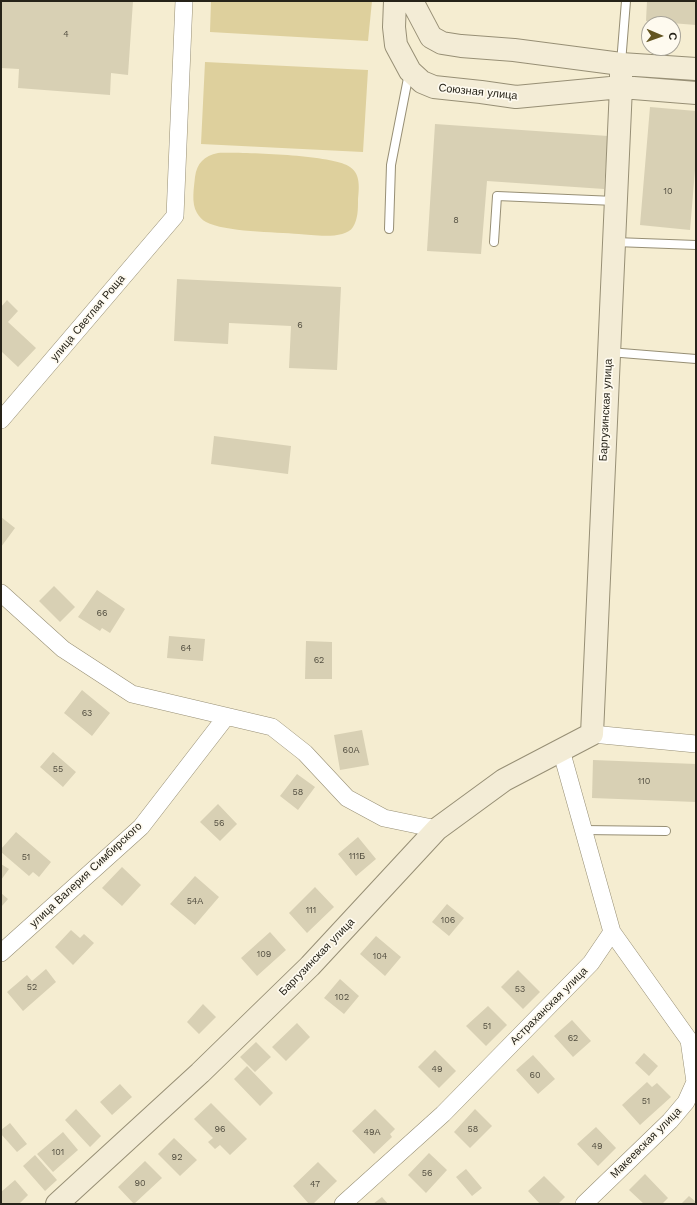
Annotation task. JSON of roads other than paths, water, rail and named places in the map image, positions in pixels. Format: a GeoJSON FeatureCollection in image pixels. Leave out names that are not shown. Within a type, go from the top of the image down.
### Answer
{"type":"FeatureCollection","features":[{"type":"Feature","properties":{"kind":"street","name":"улица Светлая Роща"},"geometry":{"type":"LineString","coordinates":[[1,420],[175,216],[184,1]]}},
{"type":"Feature","properties":{"kind":"street","name":"Союзная улица"},"geometry":{"type":"LineString","coordinates":[[395,1],[394,27],[396,45],[410,71],[422,82],[434,87],[516,97],[621,87],[696,93]]}},
{"type":"Feature","properties":{"kind":"street"},"geometry":{"type":"LineString","coordinates":[[412,1],[431,37],[442,43],[514,50],[621,64],[696,69]]}},
{"type":"Feature","properties":{"kind":"street","name":"Баргузинская улица"},"geometry":{"type":"LineString","coordinates":[[57,1204],[200,1073],[310,966],[437,829],[504,780],[592,734],[621,64]]}},
{"type":"Feature","properties":{"kind":"street"},"geometry":{"type":"LineString","coordinates":[[1,593],[63,649],[132,694],[272,727],[305,752],[347,798],[384,818],[437,829]]}},
{"type":"Feature","properties":{"kind":"street","name":"улица Валерия Симбирского"},"geometry":{"type":"LineString","coordinates":[[1,953],[141,827],[226,716]]}},
{"type":"Feature","properties":{"kind":"street"},"geometry":{"type":"LineString","coordinates":[[592,734],[696,744]]}},
{"type":"Feature","properties":{"kind":"street"},"geometry":{"type":"LineString","coordinates":[[561,750],[612,932]]}},
{"type":"Feature","properties":{"kind":"street","name":"Астраханская улица"},"geometry":{"type":"LineString","coordinates":[[343,1204],[443,1114],[592,963],[612,932]]}},
{"type":"Feature","properties":{"kind":"street","name":"Макеевская улица"},"geometry":{"type":"LineString","coordinates":[[584,1204],[670,1121],[686,1102],[695,1082],[689,1040],[612,932]]}},
{"type":"Feature","properties":{"kind":"lane"},"geometry":{"type":"LineString","coordinates":[[621,64],[626,1]]}},
{"type":"Feature","properties":{"kind":"lane"},"geometry":{"type":"LineString","coordinates":[[389,229],[391,166],[410,71]]}},
{"type":"Feature","properties":{"kind":"lane"},"geometry":{"type":"LineString","coordinates":[[494,242],[497,196],[616,201]]}},
{"type":"Feature","properties":{"kind":"lane"},"geometry":{"type":"LineString","coordinates":[[614,242],[696,245]]}},
{"type":"Feature","properties":{"kind":"lane"},"geometry":{"type":"LineString","coordinates":[[609,352],[696,359]]}},
{"type":"Feature","properties":{"kind":"lane"},"geometry":{"type":"LineString","coordinates":[[583,830],[666,831]]}}]}
